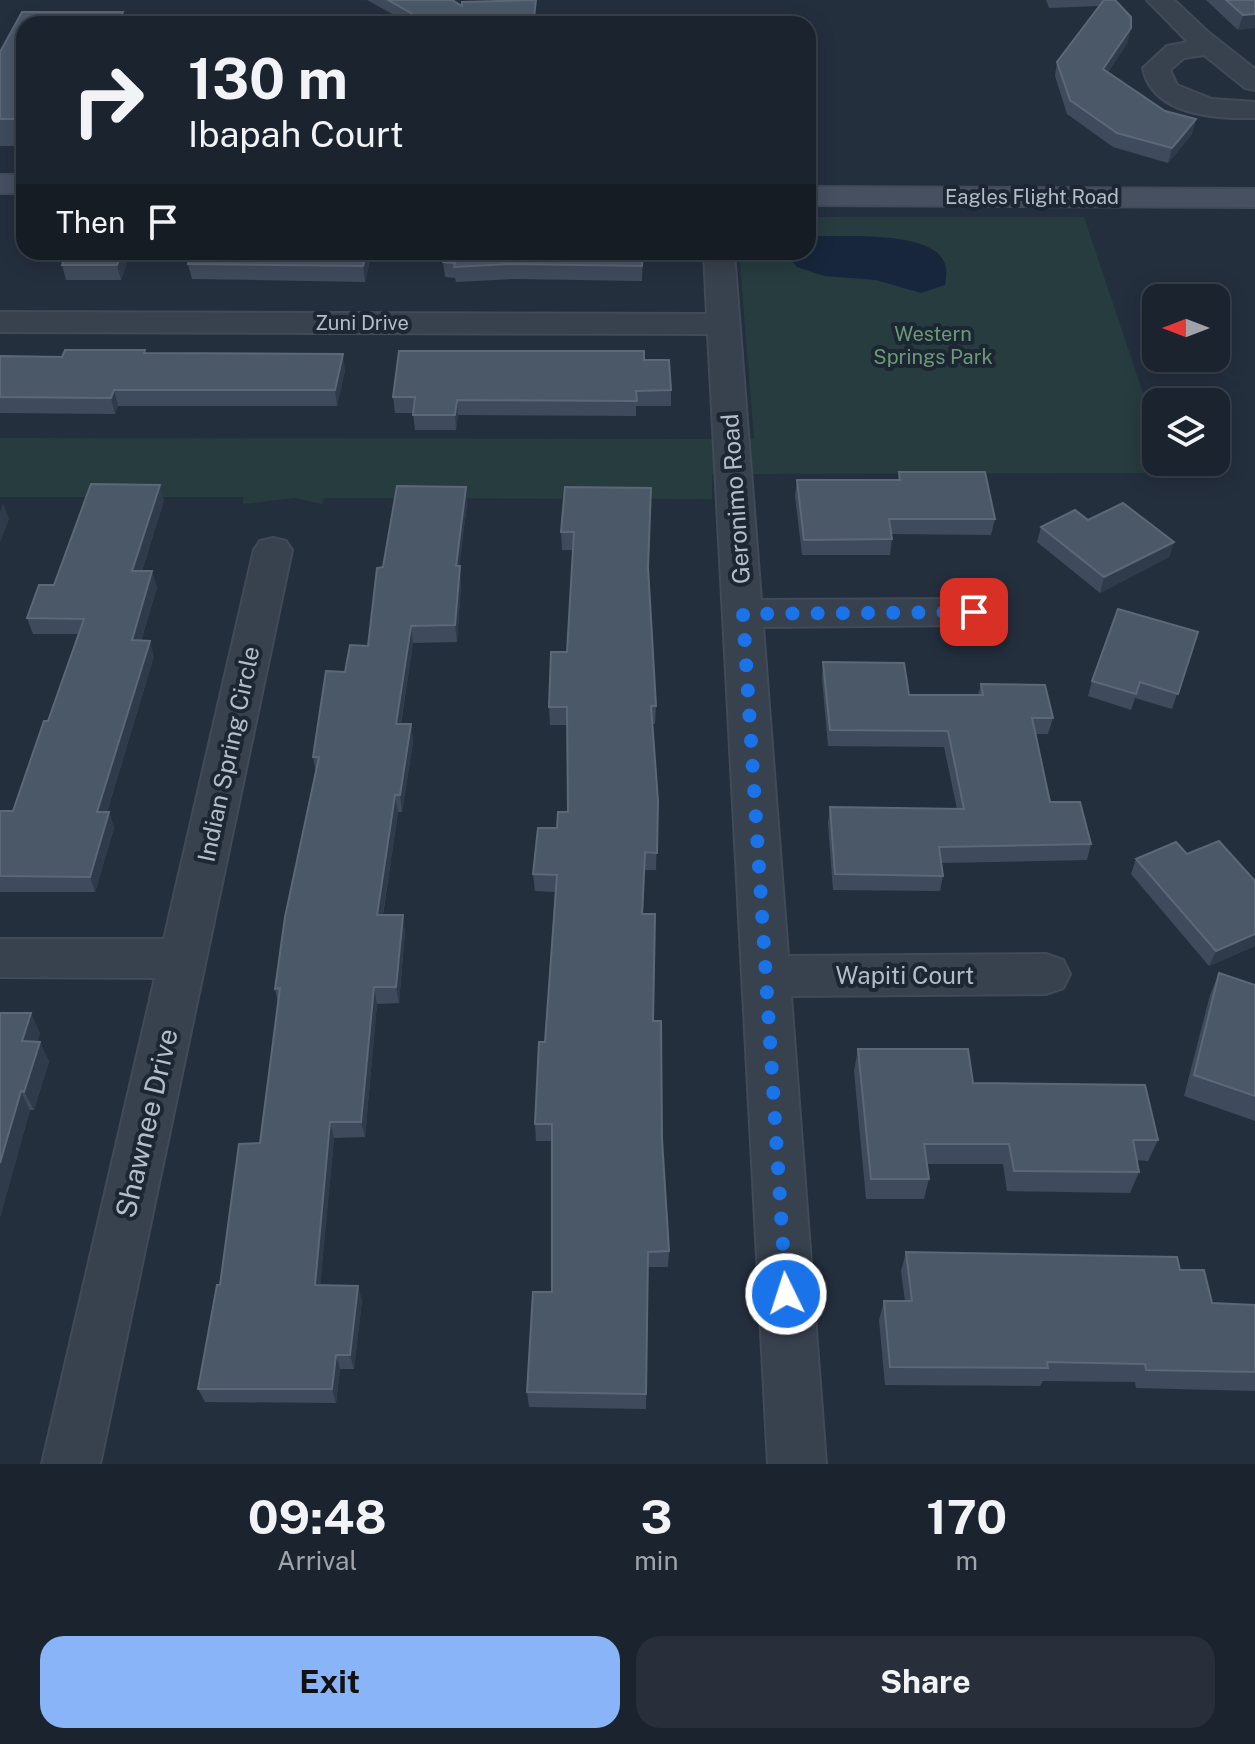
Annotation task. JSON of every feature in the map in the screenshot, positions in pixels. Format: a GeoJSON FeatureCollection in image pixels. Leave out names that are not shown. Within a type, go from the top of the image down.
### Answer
{"type":"FeatureCollection","features":[{"type":"Feature","properties":{"kind":"main road","name":"Eagles Flight Road"},"geometry":{"type":"LineString","coordinates":[[816,196],[1255,198]]}},
{"type":"Feature","properties":{"kind":"street"},"geometry":{"type":"LineString","coordinates":[[1160,0],[1209,46],[1255,82]]}},
{"type":"Feature","properties":{"kind":"street"},"geometry":{"type":"LineString","coordinates":[[1209,46],[1167,57],[1156,68],[1159,82],[1175,95],[1202,106],[1255,110]]}},
{"type":"Feature","properties":{"kind":"street","name":"Geronimo Road"},"geometry":{"type":"LineString","coordinates":[[719,260],[797,1464]]}},
{"type":"Feature","properties":{"kind":"street","name":"Zuni Drive"},"geometry":{"type":"LineString","coordinates":[[0,322],[723,324]]}},
{"type":"Feature","properties":{"kind":"street","name":"Indian Spring Circle"},"geometry":{"type":"LineString","coordinates":[[183,959],[273,550]]}},
{"type":"Feature","properties":{"kind":"street"},"geometry":{"type":"LineString","coordinates":[[743,614],[974,612]]}},
{"type":"Feature","properties":{"kind":"street"},"geometry":{"type":"LineString","coordinates":[[0,958],[183,959]]}},
{"type":"Feature","properties":{"kind":"street","name":"Shawnee Drive"},"geometry":{"type":"LineString","coordinates":[[71,1464],[183,959]]}},
{"type":"Feature","properties":{"kind":"street","name":"Wapiti Court"},"geometry":{"type":"LineString","coordinates":[[765,976],[1046,974]]}},
{"type":"Feature","properties":{"kind":"green space","name":"Western Springs Park"},"geometry":{"type":"Polygon","coordinates":[[[816,217],[1084,217],[1142,390],[1142,473],[712,474],[712,499],[324,498],[322,504],[295,498],[243,504],[243,497],[0,497],[0,438],[754,439],[740,260],[816,260],[816,217]]]}},
{"type":"Feature","properties":{"kind":"water"},"geometry":{"type":"Polygon","coordinates":[[[816,236],[902,239],[934,250],[946,269],[945,285],[921,293],[876,280],[824,276],[797,267],[792,261],[816,260],[816,236]]]}},
{"type":"Feature","properties":{"kind":"building"},"geometry":{"type":"Polygon","coordinates":[[[388,0],[452,0],[462,6],[462,2],[536,0],[534,16],[416,16],[388,0]]]}},
{"type":"Feature","properties":{"kind":"building"},"geometry":{"type":"Polygon","coordinates":[[[1104,0],[1115,0],[1131,17],[1131,28],[1103,69],[1165,111],[1196,119],[1172,148],[1117,133],[1070,100],[1057,62],[1104,0]]]}},
{"type":"Feature","properties":{"kind":"building"},"geometry":{"type":"Polygon","coordinates":[[[1226,0],[1255,0],[1255,14],[1243,15],[1226,0]]]}},
{"type":"Feature","properties":{"kind":"building"},"geometry":{"type":"Polygon","coordinates":[[[22,12],[123,12],[121,16],[20,16],[22,12]]]}},
{"type":"Feature","properties":{"kind":"building"},"geometry":{"type":"Polygon","coordinates":[[[16,23],[16,119],[0,119],[0,52],[16,23]]]}},
{"type":"Feature","properties":{"kind":"building"},"geometry":{"type":"Polygon","coordinates":[[[64,260],[119,260],[117,265],[62,265],[64,260]]]}},
{"type":"Feature","properties":{"kind":"building"},"geometry":{"type":"Polygon","coordinates":[[[189,260],[365,260],[363,266],[188,264],[189,260]]]}},
{"type":"Feature","properties":{"kind":"building"},"geometry":{"type":"Polygon","coordinates":[[[642,260],[642,266],[512,264],[454,267],[455,263],[443,262],[642,260]]]}},
{"type":"Feature","properties":{"kind":"building"},"geometry":{"type":"Polygon","coordinates":[[[65,350],[343,354],[335,390],[114,390],[111,398],[0,397],[0,356],[62,357],[65,350]]]}},
{"type":"Feature","properties":{"kind":"building"},"geometry":{"type":"Polygon","coordinates":[[[399,351],[644,351],[644,360],[669,360],[671,390],[636,391],[637,401],[457,400],[455,415],[413,415],[415,397],[393,397],[399,351]]]}},
{"type":"Feature","properties":{"kind":"building"},"geometry":{"type":"Polygon","coordinates":[[[899,472],[985,472],[995,519],[889,519],[892,539],[804,540],[797,480],[900,480],[899,472]]]}},
{"type":"Feature","properties":{"kind":"building"},"geometry":{"type":"Polygon","coordinates":[[[91,484],[160,485],[132,571],[152,571],[132,640],[150,641],[97,812],[109,812],[90,877],[0,876],[0,811],[13,811],[84,619],[27,618],[39,585],[54,585],[91,484]]]}},
{"type":"Feature","properties":{"kind":"building"},"geometry":{"type":"Polygon","coordinates":[[[397,486],[466,487],[456,566],[460,566],[455,625],[411,626],[396,724],[411,724],[400,795],[395,795],[377,915],[403,915],[396,987],[374,987],[361,1122],[330,1122],[315,1285],[358,1286],[350,1355],[336,1355],[332,1389],[198,1389],[217,1285],[220,1285],[239,1144],[260,1143],[280,988],[275,989],[285,917],[319,757],[313,757],[326,671],[345,672],[350,645],[368,646],[377,568],[383,567],[397,486]]]}},
{"type":"Feature","properties":{"kind":"building"},"geometry":{"type":"Polygon","coordinates":[[[565,487],[651,488],[648,567],[656,706],[651,706],[658,801],[657,853],[645,852],[642,914],[655,914],[653,1021],[661,1021],[662,1139],[669,1251],[648,1252],[646,1394],[527,1392],[533,1292],[552,1292],[552,1124],[535,1124],[539,1042],[545,1042],[557,875],[533,874],[538,828],[557,828],[558,812],[568,812],[567,707],[549,707],[551,652],[567,652],[574,532],[561,532],[565,487]]]}},
{"type":"Feature","properties":{"kind":"building"},"geometry":{"type":"Polygon","coordinates":[[[1123,503],[1174,542],[1104,577],[1041,527],[1075,510],[1088,520],[1123,503]]]}},
{"type":"Feature","properties":{"kind":"building"},"geometry":{"type":"Polygon","coordinates":[[[1118,609],[1198,632],[1178,694],[1140,682],[1136,694],[1092,681],[1118,609]]]}},
{"type":"Feature","properties":{"kind":"building"},"geometry":{"type":"Polygon","coordinates":[[[823,662],[904,663],[909,695],[983,695],[981,684],[1045,685],[1053,718],[1032,718],[1050,802],[1080,802],[1091,844],[939,847],[943,876],[835,874],[830,807],[964,809],[948,731],[830,730],[823,662]]]}},
{"type":"Feature","properties":{"kind":"building"},"geometry":{"type":"Polygon","coordinates":[[[1219,841],[1255,881],[1255,934],[1216,951],[1136,859],[1176,842],[1187,854],[1219,841]]]}},
{"type":"Feature","properties":{"kind":"building"},"geometry":{"type":"Polygon","coordinates":[[[1219,973],[1255,985],[1255,1096],[1194,1075],[1219,973]]]}},
{"type":"Feature","properties":{"kind":"building"},"geometry":{"type":"Polygon","coordinates":[[[0,1013],[31,1013],[22,1041],[40,1042],[24,1092],[21,1091],[0,1163],[0,1013]]]}},
{"type":"Feature","properties":{"kind":"building"},"geometry":{"type":"Polygon","coordinates":[[[858,1049],[968,1049],[973,1083],[1145,1085],[1158,1140],[1133,1140],[1139,1172],[1014,1171],[1009,1144],[924,1144],[929,1179],[871,1179],[858,1049]]]}},
{"type":"Feature","properties":{"kind":"building"},"geometry":{"type":"Polygon","coordinates":[[[906,1252],[1177,1257],[1180,1270],[1204,1270],[1212,1303],[1255,1305],[1255,1372],[1146,1370],[1145,1364],[1047,1362],[1048,1368],[890,1367],[884,1301],[912,1301],[906,1252]]]}},
{"type":"Feature","properties":{"kind":"route"},"geometry":{"type":"LineString","coordinates":[[786,1294],[743,614],[974,612]]}}]}
